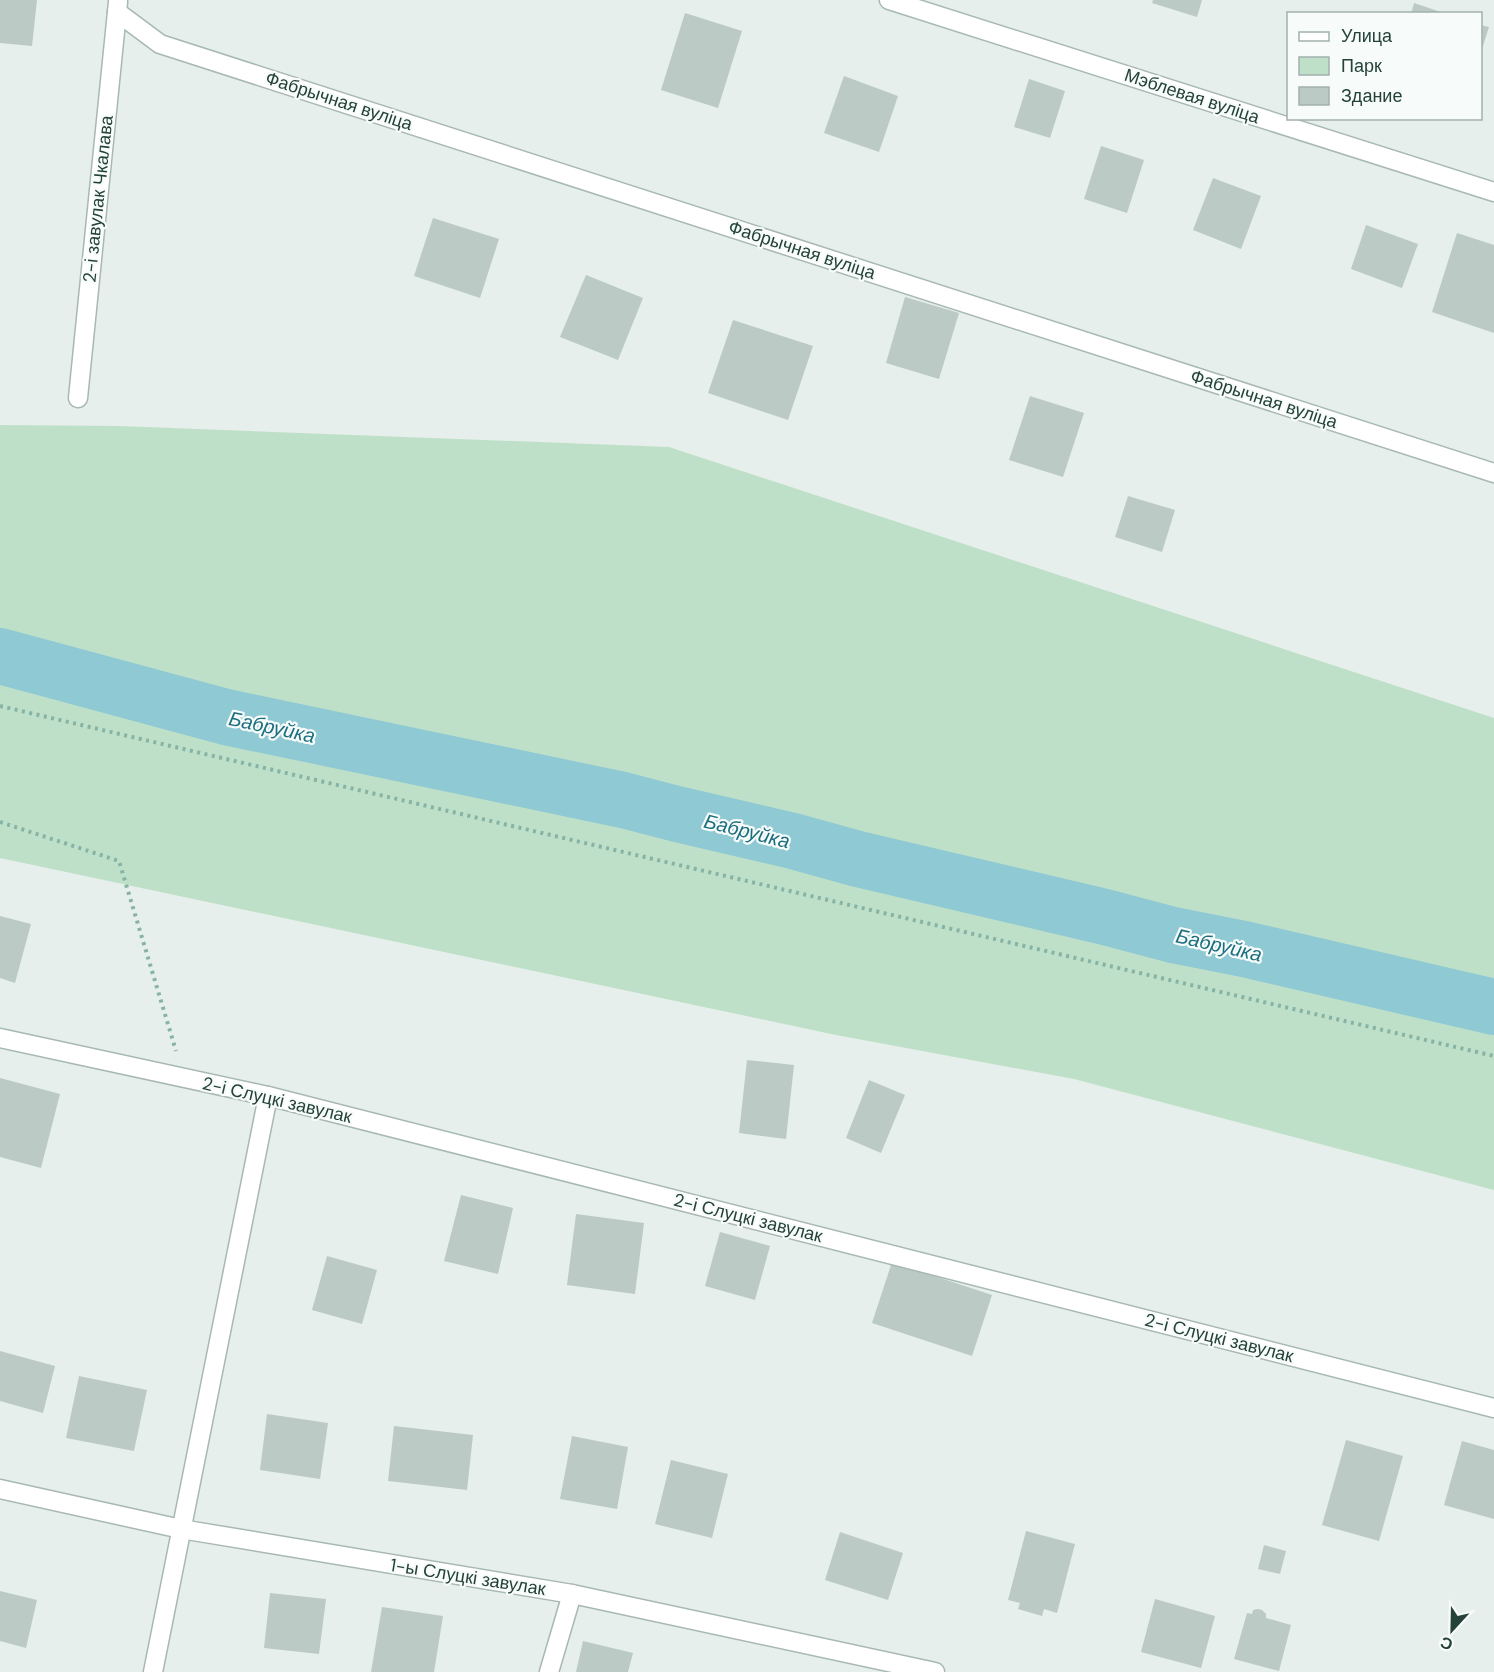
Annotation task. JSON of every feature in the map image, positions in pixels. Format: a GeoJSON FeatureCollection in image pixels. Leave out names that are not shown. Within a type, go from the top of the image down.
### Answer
{"type":"FeatureCollection","features":[{"type":"Feature","properties":{"kind":"street","name":"Мэблевая вуліца"},"geometry":{"type":"LineString","coordinates":[[889,0],[1494,192]]}},
{"type":"Feature","properties":{"kind":"street","name":"2-і завулак Чкалава"},"geometry":{"type":"LineString","coordinates":[[78,398],[118,6]]}},
{"type":"Feature","properties":{"kind":"street","name":"Фабрычная вуліца"},"geometry":{"type":"LineString","coordinates":[[118,6],[160,44],[1494,473]]}},
{"type":"Feature","properties":{"kind":"street","name":"2-і Слуцкі завулак"},"geometry":{"type":"LineString","coordinates":[[0,1038],[268,1096],[1494,1408]]}},
{"type":"Feature","properties":{"kind":"street"},"geometry":{"type":"LineString","coordinates":[[153,1672],[268,1096]]}},
{"type":"Feature","properties":{"kind":"street","name":"1-ы Слуцкі завулак"},"geometry":{"type":"LineString","coordinates":[[0,1489],[181,1529],[572,1594],[935,1672]]}},
{"type":"Feature","properties":{"kind":"street"},"geometry":{"type":"LineString","coordinates":[[549,1672],[572,1594]]}},
{"type":"Feature","properties":{"kind":"path"},"geometry":{"type":"LineString","coordinates":[[0,706],[1494,1056]]}},
{"type":"Feature","properties":{"kind":"path"},"geometry":{"type":"LineString","coordinates":[[0,822],[119,861],[185,1078]]}},
{"type":"Feature","properties":{"kind":"green space"},"geometry":{"type":"Polygon","coordinates":[[[0,425],[119,426],[669,447],[1494,718],[1494,1190],[1074,1079],[836,1035],[0,858],[0,425]]]}},
{"type":"Feature","properties":{"kind":"building"},"geometry":{"type":"Polygon","coordinates":[[[0,0],[37,0],[32,46],[0,43],[0,0]]]}},
{"type":"Feature","properties":{"kind":"building"},"geometry":{"type":"Polygon","coordinates":[[[1153,0],[1202,0],[1197,17],[1152,3],[1153,0]]]}},
{"type":"Feature","properties":{"kind":"building"},"geometry":{"type":"Polygon","coordinates":[[[1414,3],[1441,12],[1412,12],[1414,3]]]}},
{"type":"Feature","properties":{"kind":"building"},"geometry":{"type":"Polygon","coordinates":[[[685,13],[742,31],[718,108],[661,90],[685,13]]]}},
{"type":"Feature","properties":{"kind":"building"},"geometry":{"type":"Polygon","coordinates":[[[1482,25],[1489,27],[1482,49],[1482,25]]]}},
{"type":"Feature","properties":{"kind":"building"},"geometry":{"type":"Polygon","coordinates":[[[844,76],[898,96],[879,152],[824,133],[844,76]]]}},
{"type":"Feature","properties":{"kind":"building"},"geometry":{"type":"Polygon","coordinates":[[[1029,79],[1065,91],[1050,138],[1014,127],[1029,79]]]}},
{"type":"Feature","properties":{"kind":"building"},"geometry":{"type":"Polygon","coordinates":[[[1101,146],[1144,160],[1127,213],[1084,199],[1101,146]]]}},
{"type":"Feature","properties":{"kind":"building"},"geometry":{"type":"Polygon","coordinates":[[[1213,178],[1261,196],[1241,249],[1193,230],[1213,178]]]}},
{"type":"Feature","properties":{"kind":"building"},"geometry":{"type":"Polygon","coordinates":[[[433,218],[499,239],[480,298],[414,276],[433,218]]]}},
{"type":"Feature","properties":{"kind":"building"},"geometry":{"type":"Polygon","coordinates":[[[1366,225],[1418,244],[1402,288],[1351,269],[1366,225]]]}},
{"type":"Feature","properties":{"kind":"building"},"geometry":{"type":"Polygon","coordinates":[[[1457,233],[1494,245],[1494,333],[1432,312],[1457,233]]]}},
{"type":"Feature","properties":{"kind":"building"},"geometry":{"type":"Polygon","coordinates":[[[586,275],[643,298],[618,360],[560,337],[586,275]]]}},
{"type":"Feature","properties":{"kind":"building"},"geometry":{"type":"Polygon","coordinates":[[[905,297],[959,313],[939,379],[886,363],[905,297]]]}},
{"type":"Feature","properties":{"kind":"building"},"geometry":{"type":"Polygon","coordinates":[[[733,320],[813,346],[788,420],[708,393],[733,320]]]}},
{"type":"Feature","properties":{"kind":"building"},"geometry":{"type":"Polygon","coordinates":[[[1030,396],[1084,413],[1063,477],[1009,460],[1030,396]]]}},
{"type":"Feature","properties":{"kind":"building"},"geometry":{"type":"Polygon","coordinates":[[[1128,496],[1175,510],[1162,552],[1115,537],[1128,496]]]}},
{"type":"Feature","properties":{"kind":"building"},"geometry":{"type":"Polygon","coordinates":[[[0,916],[31,924],[15,983],[0,978],[0,916]]]}},
{"type":"Feature","properties":{"kind":"building"},"geometry":{"type":"Polygon","coordinates":[[[747,1060],[794,1065],[786,1139],[739,1133],[747,1060]]]}},
{"type":"Feature","properties":{"kind":"building"},"geometry":{"type":"Polygon","coordinates":[[[0,1078],[60,1094],[41,1168],[0,1157],[0,1078]]]}},
{"type":"Feature","properties":{"kind":"building"},"geometry":{"type":"Polygon","coordinates":[[[869,1080],[905,1095],[881,1153],[846,1138],[869,1080]]]}},
{"type":"Feature","properties":{"kind":"building"},"geometry":{"type":"Polygon","coordinates":[[[461,1195],[513,1208],[498,1274],[444,1261],[461,1195]]]}},
{"type":"Feature","properties":{"kind":"building"},"geometry":{"type":"Polygon","coordinates":[[[576,1214],[644,1223],[635,1294],[567,1285],[576,1214]]]}},
{"type":"Feature","properties":{"kind":"building"},"geometry":{"type":"Polygon","coordinates":[[[720,1232],[770,1246],[755,1300],[705,1286],[720,1232]]]}},
{"type":"Feature","properties":{"kind":"building"},"geometry":{"type":"Polygon","coordinates":[[[327,1256],[377,1270],[362,1324],[312,1310],[327,1256]]]}},
{"type":"Feature","properties":{"kind":"building"},"geometry":{"type":"Polygon","coordinates":[[[892,1262],[992,1295],[972,1356],[872,1323],[892,1262]]]}},
{"type":"Feature","properties":{"kind":"building"},"geometry":{"type":"Polygon","coordinates":[[[0,1351],[55,1366],[43,1413],[0,1401],[0,1351]]]}},
{"type":"Feature","properties":{"kind":"building"},"geometry":{"type":"Polygon","coordinates":[[[79,1376],[147,1390],[134,1451],[66,1438],[79,1376]]]}},
{"type":"Feature","properties":{"kind":"building"},"geometry":{"type":"Polygon","coordinates":[[[267,1414],[328,1423],[320,1479],[260,1470],[267,1414]]]}},
{"type":"Feature","properties":{"kind":"building"},"geometry":{"type":"Polygon","coordinates":[[[394,1426],[473,1435],[467,1490],[388,1481],[394,1426]]]}},
{"type":"Feature","properties":{"kind":"building"},"geometry":{"type":"Polygon","coordinates":[[[572,1436],[628,1447],[617,1509],[560,1499],[572,1436]]]}},
{"type":"Feature","properties":{"kind":"building"},"geometry":{"type":"Polygon","coordinates":[[[1346,1440],[1403,1456],[1379,1541],[1322,1525],[1346,1440]]]}},
{"type":"Feature","properties":{"kind":"building"},"geometry":{"type":"Polygon","coordinates":[[[1462,1441],[1494,1450],[1494,1519],[1444,1505],[1462,1441]]]}},
{"type":"Feature","properties":{"kind":"building"},"geometry":{"type":"Polygon","coordinates":[[[671,1460],[728,1474],[712,1538],[655,1524],[671,1460]]]}},
{"type":"Feature","properties":{"kind":"building"},"geometry":{"type":"Polygon","coordinates":[[[1026,1531],[1075,1544],[1057,1613],[1044,1609],[1042,1616],[1018,1609],[1020,1603],[1008,1600],[1026,1531]]]}},
{"type":"Feature","properties":{"kind":"building"},"geometry":{"type":"Polygon","coordinates":[[[840,1532],[903,1553],[888,1600],[825,1580],[840,1532]]]}},
{"type":"Feature","properties":{"kind":"building"},"geometry":{"type":"Polygon","coordinates":[[[1264,1545],[1286,1551],[1280,1574],[1258,1569],[1264,1545]]]}},
{"type":"Feature","properties":{"kind":"building"},"geometry":{"type":"Polygon","coordinates":[[[0,1591],[37,1600],[26,1648],[0,1641],[0,1591]]]}},
{"type":"Feature","properties":{"kind":"building"},"geometry":{"type":"Polygon","coordinates":[[[270,1593],[326,1599],[319,1654],[264,1648],[270,1593]]]}},
{"type":"Feature","properties":{"kind":"building"},"geometry":{"type":"Polygon","coordinates":[[[1155,1599],[1215,1616],[1201,1668],[1141,1652],[1155,1599]]]}},
{"type":"Feature","properties":{"kind":"building"},"geometry":{"type":"Polygon","coordinates":[[[382,1607],[443,1616],[434,1672],[371,1672],[382,1607]]]}},
{"type":"Feature","properties":{"kind":"building"},"geometry":{"type":"Polygon","coordinates":[[[1258,1609],[1266,1614],[1266,1618],[1291,1625],[1279,1671],[1234,1659],[1247,1613],[1252,1614],[1253,1610],[1258,1609]]]}},
{"type":"Feature","properties":{"kind":"building"},"geometry":{"type":"Polygon","coordinates":[[[583,1641],[633,1653],[628,1672],[576,1672],[583,1641]]]}},
{"type":"Feature","properties":{"kind":"waterway","name":"Бабруйка"},"geometry":{"type":"LineString","coordinates":[[0,656],[226,717],[623,800],[1173,935],[1244,949],[1494,1007]]}}]}
